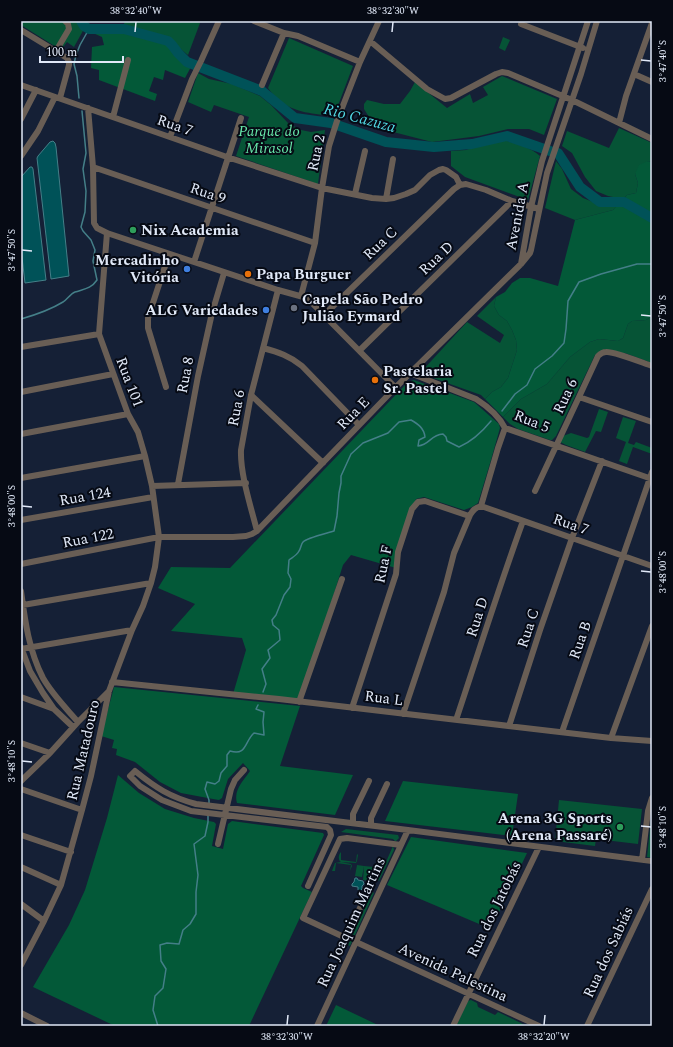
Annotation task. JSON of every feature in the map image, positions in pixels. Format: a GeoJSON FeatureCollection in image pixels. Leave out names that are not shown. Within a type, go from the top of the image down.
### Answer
{"type":"FeatureCollection","features":[{"type":"Feature","properties":{"kind":"street"},"geometry":{"type":"LineString","coordinates":[[56,51],[69,29],[68,24],[65,21]]}},
{"type":"Feature","properties":{"kind":"street"},"geometry":{"type":"LineString","coordinates":[[170,137],[194,74],[219,21]]}},
{"type":"Feature","properties":{"kind":"street"},"geometry":{"type":"LineString","coordinates":[[254,21],[284,33],[298,36],[360,62]]}},
{"type":"Feature","properties":{"kind":"street","name":"Rua 2"},"geometry":{"type":"LineString","coordinates":[[301,296],[315,244],[329,146],[360,62],[379,21]]}},
{"type":"Feature","properties":{"kind":"street","name":"Avenida A"},"geometry":{"type":"LineString","coordinates":[[521,264],[531,207],[542,161],[588,21]]}},
{"type":"Feature","properties":{"kind":"street","name":"Avenida A"},"geometry":{"type":"LineString","coordinates":[[521,264],[531,250],[545,179],[597,21]]}},
{"type":"Feature","properties":{"kind":"street"},"geometry":{"type":"LineString","coordinates":[[521,24],[588,50]]}},
{"type":"Feature","properties":{"kind":"street"},"geometry":{"type":"LineString","coordinates":[[618,123],[626,96],[652,25]]}},
{"type":"Feature","properties":{"kind":"street"},"geometry":{"type":"LineString","coordinates":[[21,30],[67,58],[69,62],[58,97],[21,156]]}},
{"type":"Feature","properties":{"kind":"street"},"geometry":{"type":"LineString","coordinates":[[262,85],[284,33]]}},
{"type":"Feature","properties":{"kind":"street"},"geometry":{"type":"LineString","coordinates":[[370,41],[428,89],[445,99],[451,98],[496,74],[502,72],[508,73],[572,100],[652,139]]}},
{"type":"Feature","properties":{"kind":"street"},"geometry":{"type":"LineString","coordinates":[[113,117],[128,60]]}},
{"type":"Feature","properties":{"kind":"street"},"geometry":{"type":"LineString","coordinates":[[634,74],[652,82]]}},
{"type":"Feature","properties":{"kind":"street","name":"Rua 7"},"geometry":{"type":"LineString","coordinates":[[21,85],[227,157],[322,188],[386,199]]}},
{"type":"Feature","properties":{"kind":"street"},"geometry":{"type":"LineString","coordinates":[[21,119],[36,90]]}},
{"type":"Feature","properties":{"kind":"street"},"geometry":{"type":"LineString","coordinates":[[88,108],[93,168],[94,223],[97,229],[278,290],[307,298],[396,388]]}},
{"type":"Feature","properties":{"kind":"street"},"geometry":{"type":"LineString","coordinates":[[194,262],[227,157],[241,118]]}},
{"type":"Feature","properties":{"kind":"street"},"geometry":{"type":"LineString","coordinates":[[355,194],[365,151]]}},
{"type":"Feature","properties":{"kind":"street"},"geometry":{"type":"LineString","coordinates":[[393,159],[386,199],[394,198],[415,190],[434,172],[443,169],[456,177],[457,187],[466,184],[539,209]]}},
{"type":"Feature","properties":{"kind":"street","name":"Rua 9"},"geometry":{"type":"LineString","coordinates":[[93,168],[315,244]]}},
{"type":"Feature","properties":{"kind":"street","name":"Rua C"},"geometry":{"type":"LineString","coordinates":[[324,315],[457,187]]}},
{"type":"Feature","properties":{"kind":"street","name":"Rua D"},"geometry":{"type":"LineString","coordinates":[[360,350],[512,201]]}},
{"type":"Feature","properties":{"kind":"street","name":"Rua 101"},"geometry":{"type":"LineString","coordinates":[[107,233],[99,334],[128,414],[138,432],[152,486],[160,537]]}},
{"type":"Feature","properties":{"kind":"street"},"geometry":{"type":"LineString","coordinates":[[166,387],[147,323],[169,254]]}},
{"type":"Feature","properties":{"kind":"street","name":"Rua E"},"geometry":{"type":"LineString","coordinates":[[257,531],[359,425],[521,264]]}},
{"type":"Feature","properties":{"kind":"street","name":"Rua 8"},"geometry":{"type":"LineString","coordinates":[[178,484],[198,376],[212,313],[224,272]]}},
{"type":"Feature","properties":{"kind":"street","name":"Rua 6"},"geometry":{"type":"LineString","coordinates":[[257,531],[241,457],[251,395],[278,290]]}},
{"type":"Feature","properties":{"kind":"street"},"geometry":{"type":"LineString","coordinates":[[21,347],[99,334]]}},
{"type":"Feature","properties":{"kind":"street"},"geometry":{"type":"LineString","coordinates":[[263,348],[278,352],[296,361],[359,425]]}},
{"type":"Feature","properties":{"kind":"street","name":"Rua 6"},"geometry":{"type":"LineString","coordinates":[[535,491],[598,356],[606,352],[652,366]]}},
{"type":"Feature","properties":{"kind":"street"},"geometry":{"type":"LineString","coordinates":[[21,392],[113,374]]}},
{"type":"Feature","properties":{"kind":"street","name":"Rua 5"},"geometry":{"type":"LineString","coordinates":[[410,374],[476,399],[502,421],[506,428],[651,479]]}},
{"type":"Feature","properties":{"kind":"street"},"geometry":{"type":"LineString","coordinates":[[251,395],[323,463]]}},
{"type":"Feature","properties":{"kind":"street"},"geometry":{"type":"LineString","coordinates":[[579,397],[652,422]]}},
{"type":"Feature","properties":{"kind":"street"},"geometry":{"type":"LineString","coordinates":[[21,434],[128,414]]}},
{"type":"Feature","properties":{"kind":"street"},"geometry":{"type":"LineString","coordinates":[[404,714],[439,607],[454,553],[469,516],[476,507],[480,506],[498,448],[506,428]]}},
{"type":"Feature","properties":{"kind":"street"},"geometry":{"type":"LineString","coordinates":[[21,478],[145,456]]}},
{"type":"Feature","properties":{"kind":"street"},"geometry":{"type":"LineString","coordinates":[[572,538],[602,461]]}},
{"type":"Feature","properties":{"kind":"street","name":"Rua B"},"geometry":{"type":"LineString","coordinates":[[562,732],[622,556],[651,479],[652,472]]}},
{"type":"Feature","properties":{"kind":"street"},"geometry":{"type":"LineString","coordinates":[[152,486],[246,483]]}},
{"type":"Feature","properties":{"kind":"street","name":"Rua 124"},"geometry":{"type":"LineString","coordinates":[[21,520],[153,497]]}},
{"type":"Feature","properties":{"kind":"street","name":"Rua F"},"geometry":{"type":"LineString","coordinates":[[352,708],[396,574],[398,552],[412,509],[418,502],[425,501],[469,516]]}},
{"type":"Feature","properties":{"kind":"street","name":"Rua 7"},"geometry":{"type":"LineString","coordinates":[[480,506],[652,566]]}},
{"type":"Feature","properties":{"kind":"street","name":"Rua D"},"geometry":{"type":"LineString","coordinates":[[456,720],[522,521]]}},
{"type":"Feature","properties":{"kind":"street","name":"Rua 122"},"geometry":{"type":"LineString","coordinates":[[21,564],[160,537],[233,537],[246,536],[257,531]]}},
{"type":"Feature","properties":{"kind":"street","name":"Rua Matadouro"},"geometry":{"type":"LineString","coordinates":[[21,965],[61,885],[91,776],[109,691],[151,583],[160,537]]}},
{"type":"Feature","properties":{"kind":"street","name":"Rua C"},"geometry":{"type":"LineString","coordinates":[[509,726],[572,538]]}},
{"type":"Feature","properties":{"kind":"street"},"geometry":{"type":"LineString","coordinates":[[299,702],[342,580]]}},
{"type":"Feature","properties":{"kind":"street"},"geometry":{"type":"LineString","coordinates":[[23,604],[151,583]]}},
{"type":"Feature","properties":{"kind":"street"},"geometry":{"type":"LineString","coordinates":[[21,591],[31,647],[38,667],[46,684],[78,722]]}},
{"type":"Feature","properties":{"kind":"street"},"geometry":{"type":"LineString","coordinates":[[611,738],[652,626]]}},
{"type":"Feature","properties":{"kind":"street"},"geometry":{"type":"LineString","coordinates":[[73,727],[54,709],[43,693],[34,679],[21,648],[132,630]]}},
{"type":"Feature","properties":{"kind":"street","name":"Rua L"},"geometry":{"type":"LineString","coordinates":[[112,682],[652,742]]}},
{"type":"Feature","properties":{"kind":"street"},"geometry":{"type":"LineString","coordinates":[[21,781],[109,691]]}},
{"type":"Feature","properties":{"kind":"street"},"geometry":{"type":"LineString","coordinates":[[21,697],[54,709]]}},
{"type":"Feature","properties":{"kind":"street"},"geometry":{"type":"LineString","coordinates":[[21,743],[50,753]]}},
{"type":"Feature","properties":{"kind":"street"},"geometry":{"type":"LineString","coordinates":[[218,844],[224,815],[233,784],[244,770]]}},
{"type":"Feature","properties":{"kind":"street"},"geometry":{"type":"LineString","coordinates":[[308,886],[331,835],[330,830],[327,827],[185,810],[162,800],[140,786],[130,776],[135,771],[152,785],[168,794],[202,805],[652,861]]}},
{"type":"Feature","properties":{"kind":"street"},"geometry":{"type":"LineString","coordinates":[[353,823],[353,814],[369,781]]}},
{"type":"Feature","properties":{"kind":"street"},"geometry":{"type":"LineString","coordinates":[[371,825],[371,818],[387,784]]}},
{"type":"Feature","properties":{"kind":"street"},"geometry":{"type":"LineString","coordinates":[[21,788],[82,810]]}},
{"type":"Feature","properties":{"kind":"street"},"geometry":{"type":"LineString","coordinates":[[642,860],[648,811],[652,798]]}},
{"type":"Feature","properties":{"kind":"street","name":"Rua Joaquim Martins"},"geometry":{"type":"LineString","coordinates":[[317,1026],[408,830]]}},
{"type":"Feature","properties":{"kind":"street"},"geometry":{"type":"LineString","coordinates":[[21,835],[71,852]]}},
{"type":"Feature","properties":{"kind":"street"},"geometry":{"type":"LineString","coordinates":[[366,895],[346,938],[303,918],[340,839],[347,838],[401,845]]}},
{"type":"Feature","properties":{"kind":"street","name":"Rua dos Jatobás"},"geometry":{"type":"LineString","coordinates":[[453,1026],[539,847]]}},
{"type":"Feature","properties":{"kind":"street"},"geometry":{"type":"LineString","coordinates":[[21,867],[61,885]]}},
{"type":"Feature","properties":{"kind":"street","name":"Rua dos Sabiás"},"geometry":{"type":"LineString","coordinates":[[587,1026],[652,890]]}},
{"type":"Feature","properties":{"kind":"street"},"geometry":{"type":"LineString","coordinates":[[21,904],[44,921]]}},
{"type":"Feature","properties":{"kind":"street","name":"Avenida Palestina"},"geometry":{"type":"LineString","coordinates":[[356,942],[539,1026]]}},
{"type":"Feature","properties":{"kind":"street"},"geometry":{"type":"LineString","coordinates":[[21,1013],[46,1026]]}},
{"type":"Feature","properties":{"kind":"green space"},"geometry":{"type":"Polygon","coordinates":[[[21,21],[78,21],[84,29],[74,47],[67,42],[61,50],[21,25],[21,21]]]}},
{"type":"Feature","properties":{"kind":"green space"},"geometry":{"type":"Polygon","coordinates":[[[125,21],[194,21],[200,23],[188,55],[169,40],[123,27],[125,21]]]}},
{"type":"Feature","properties":{"kind":"green space"},"geometry":{"type":"Polygon","coordinates":[[[503,37],[510,40],[505,51],[499,48],[503,37]]]}},
{"type":"Feature","properties":{"kind":"green space"},"geometry":{"type":"Polygon","coordinates":[[[289,38],[353,66],[334,116],[305,112],[291,108],[278,99],[268,88],[289,38]]]}},
{"type":"Feature","properties":{"kind":"green space","name":"Parque do Mirasol"},"geometry":{"type":"Polygon","coordinates":[[[198,73],[209,79],[232,84],[260,96],[288,123],[301,130],[311,132],[325,130],[318,184],[236,156],[249,117],[214,105],[211,112],[188,102],[198,73]]]}},
{"type":"Feature","properties":{"kind":"green space"},"geometry":{"type":"Polygon","coordinates":[[[502,76],[557,99],[544,135],[529,129],[508,129],[479,136],[432,142],[366,125],[366,121],[369,117],[364,109],[364,104],[367,100],[384,104],[400,104],[415,82],[447,108],[470,94],[473,103],[488,95],[483,87],[502,76]]]}},
{"type":"Feature","properties":{"kind":"green space"},"geometry":{"type":"Polygon","coordinates":[[[619,128],[652,143],[652,162],[648,161],[635,174],[638,183],[636,193],[627,195],[623,199],[608,196],[596,191],[585,177],[572,153],[562,146],[567,131],[609,148],[619,128]]]}},
{"type":"Feature","properties":{"kind":"green space"},"geometry":{"type":"Polygon","coordinates":[[[503,140],[527,148],[540,156],[528,200],[465,177],[451,166],[451,151],[466,150],[493,141],[503,140]]]}},
{"type":"Feature","properties":{"kind":"green space"},"geometry":{"type":"Polygon","coordinates":[[[556,161],[562,169],[571,189],[583,198],[598,204],[616,207],[613,210],[575,220],[545,208],[556,161]]]}},
{"type":"Feature","properties":{"kind":"green space"},"geometry":{"type":"Polygon","coordinates":[[[496,297],[494,306],[499,315],[507,321],[512,330],[516,340],[517,350],[508,378],[501,387],[492,392],[485,399],[481,395],[422,374],[421,372],[467,322],[500,343],[504,335],[477,316],[496,297]]]}},
{"type":"Feature","properties":{"kind":"green space"},"geometry":{"type":"Polygon","coordinates":[[[652,316],[652,363],[625,353],[595,355],[556,436],[552,440],[518,429],[503,417],[521,399],[547,384],[570,357],[590,342],[599,339],[618,341],[623,338],[628,324],[632,321],[646,320],[652,316]]]}},
{"type":"Feature","properties":{"kind":"green space"},"geometry":{"type":"Polygon","coordinates":[[[599,409],[608,412],[601,432],[596,431],[585,452],[560,442],[563,436],[571,433],[587,438],[589,437],[599,409]]]}},
{"type":"Feature","properties":{"kind":"green space"},"geometry":{"type":"Polygon","coordinates":[[[623,417],[636,421],[628,443],[634,445],[636,442],[652,448],[652,454],[633,447],[627,464],[619,461],[626,442],[616,438],[623,417]]]}},
{"type":"Feature","properties":{"kind":"green space"},"geometry":{"type":"Polygon","coordinates":[[[559,800],[642,809],[638,844],[596,839],[595,846],[555,841],[559,800]]]}},
{"type":"Feature","properties":{"kind":"green space"},"geometry":{"type":"Polygon","coordinates":[[[652,811],[652,858],[647,857],[652,811]]]}},
{"type":"Feature","properties":{"kind":"green space"},"geometry":{"type":"Polygon","coordinates":[[[346,829],[398,835],[399,838],[395,841],[393,839],[341,832],[346,829]]]}},
{"type":"Feature","properties":{"kind":"green space"},"geometry":{"type":"Polygon","coordinates":[[[393,846],[394,850],[379,881],[378,880],[393,846]]]}},
{"type":"Feature","properties":{"kind":"green space"},"geometry":{"type":"Polygon","coordinates":[[[341,852],[341,860],[356,862],[357,854],[356,863],[341,862],[339,860],[339,855],[341,852]]]}},
{"type":"Feature","properties":{"kind":"green space"},"geometry":{"type":"Polygon","coordinates":[[[341,862],[351,864],[352,866],[350,871],[351,865],[336,863],[335,871],[332,871],[335,863],[341,862]]]}},
{"type":"Feature","properties":{"kind":"green space"},"geometry":{"type":"Polygon","coordinates":[[[357,865],[364,866],[362,877],[355,876],[357,865]]]}},
{"type":"Feature","properties":{"kind":"green space"},"geometry":{"type":"Polygon","coordinates":[[[364,866],[374,867],[372,881],[363,880],[364,866]]]}},
{"type":"Feature","properties":{"kind":"green space"},"geometry":{"type":"Polygon","coordinates":[[[372,892],[374,893],[350,946],[348,945],[372,892]]]}},
{"type":"Feature","properties":{"kind":"green space"},"geometry":{"type":"Polygon","coordinates":[[[471,1000],[477,1003],[478,1007],[495,1015],[498,1012],[527,1026],[456,1026],[468,1001],[471,1000]]]}},
{"type":"Feature","properties":{"kind":"shaded area"},"geometry":{"type":"Polygon","coordinates":[[[93,33],[130,33],[162,42],[182,54],[192,65],[185,78],[165,70],[163,80],[154,77],[149,91],[157,94],[155,101],[99,80],[99,70],[91,68],[92,47],[104,45],[102,37],[93,33]]]}},
{"type":"Feature","properties":{"kind":"shaded area"},"geometry":{"type":"Polygon","coordinates":[[[53,141],[56,147],[69,276],[51,279],[37,158],[50,142],[53,141]]]}},
{"type":"Feature","properties":{"kind":"shaded area"},"geometry":{"type":"Polygon","coordinates":[[[648,161],[652,162],[652,316],[646,320],[632,321],[628,324],[623,338],[618,341],[599,339],[590,342],[570,357],[547,384],[521,399],[503,417],[485,399],[492,392],[501,387],[508,378],[517,350],[516,340],[512,330],[507,321],[499,315],[494,306],[496,297],[505,292],[512,283],[520,278],[530,278],[558,286],[575,220],[613,210],[627,195],[636,193],[638,183],[635,174],[639,165],[648,161]]]}},
{"type":"Feature","properties":{"kind":"shaded area"},"geometry":{"type":"Polygon","coordinates":[[[30,167],[33,169],[46,280],[25,283],[21,249],[21,177],[30,167]]]}},
{"type":"Feature","properties":{"kind":"shaded area"},"geometry":{"type":"Polygon","coordinates":[[[414,380],[474,402],[499,424],[500,428],[478,503],[464,510],[424,497],[416,499],[397,553],[396,568],[351,555],[343,565],[300,701],[233,694],[246,650],[242,638],[171,631],[195,604],[158,588],[171,567],[230,568],[408,382],[414,380]]]}},
{"type":"Feature","properties":{"kind":"shaded area"},"geometry":{"type":"Polygon","coordinates":[[[114,687],[300,706],[280,766],[353,775],[335,815],[237,803],[236,794],[250,771],[243,763],[228,779],[222,798],[219,800],[181,793],[160,782],[135,762],[116,755],[117,749],[112,748],[114,740],[101,736],[114,687]]]}},
{"type":"Feature","properties":{"kind":"shaded area"},"geometry":{"type":"Polygon","coordinates":[[[118,775],[139,793],[165,809],[194,818],[214,822],[216,824],[212,846],[223,849],[228,824],[232,821],[323,833],[324,835],[301,886],[312,892],[249,1026],[115,1026],[33,987],[69,925],[85,890],[107,818],[118,775]]]}},
{"type":"Feature","properties":{"kind":"shaded area"},"geometry":{"type":"Polygon","coordinates":[[[403,781],[518,794],[512,836],[385,821],[403,781]]]}},
{"type":"Feature","properties":{"kind":"shaded area"},"geometry":{"type":"Polygon","coordinates":[[[411,837],[527,853],[491,929],[387,885],[411,837]]]}},
{"type":"Feature","properties":{"kind":"shaded area"},"geometry":{"type":"Polygon","coordinates":[[[355,878],[363,881],[364,884],[360,891],[358,890],[358,887],[352,886],[355,878]]]}},
{"type":"Feature","properties":{"kind":"shaded area"},"geometry":{"type":"Polygon","coordinates":[[[336,1005],[380,1026],[326,1026],[336,1005]]]}},
{"type":"Feature","properties":{"kind":"waterway","name":"Rio Cazuza"},"geometry":{"type":"LineString","coordinates":[[81,21],[84,26],[89,29],[124,29],[168,41],[187,62],[262,91],[295,118],[331,123],[386,142],[434,147],[472,144],[507,136],[558,153],[580,187],[600,202],[624,202],[652,218]]}},
{"type":"Feature","properties":{"kind":"waterway"},"geometry":{"type":"LineString","coordinates":[[79,98],[77,76],[74,64],[80,45],[89,29]]}},
{"type":"Feature","properties":{"kind":"waterway"},"geometry":{"type":"LineString","coordinates":[[21,319],[58,305],[73,293],[90,287],[97,280],[93,261],[95,250],[91,240],[81,227],[85,212],[86,191],[83,169],[86,153],[82,111]]}},
{"type":"Feature","properties":{"kind":"waterway"},"geometry":{"type":"LineString","coordinates":[[502,411],[515,394],[527,385],[535,369],[552,356],[564,343],[568,301],[579,282],[637,264],[652,264]]}},
{"type":"Feature","properties":{"kind":"waterway"},"geometry":{"type":"LineString","coordinates":[[263,692],[266,684],[262,669],[270,658],[268,650],[280,640],[279,630],[273,625],[272,620],[276,615],[284,595],[290,587],[291,579],[288,573],[289,560],[297,554],[305,540],[334,531],[341,476],[351,454],[363,443],[388,433],[399,422],[411,420],[422,429],[425,437],[419,440],[418,446],[425,444],[435,436],[443,434],[447,441],[459,447],[477,436],[491,421]]}},
{"type":"Feature","properties":{"kind":"waterway"},"geometry":{"type":"LineString","coordinates":[[209,804],[205,789],[207,782],[215,784],[219,781],[221,773],[227,766],[227,755],[230,751],[240,752],[254,733],[264,735],[264,712],[256,709],[258,705]]}},
{"type":"Feature","properties":{"kind":"waterway"},"geometry":{"type":"LineString","coordinates":[[158,1026],[153,1010],[155,996],[163,988],[166,969],[161,961],[160,945],[167,943],[179,944],[183,930],[190,924],[196,914],[198,875],[194,844],[205,836],[208,814]]}},
{"type":"Feature","properties":{"kind":"place","name":"Nix Academia"},"geometry":{"type":"Point","coordinates":[133,230]}},
{"type":"Feature","properties":{"kind":"place","name":"Mercadinho Vitória"},"geometry":{"type":"Point","coordinates":[187,269]}},
{"type":"Feature","properties":{"kind":"place","name":"Papa Burguer"},"geometry":{"type":"Point","coordinates":[248,274]}},
{"type":"Feature","properties":{"kind":"place","name":"Capela São Pedro Julião Eymard"},"geometry":{"type":"Point","coordinates":[294,308]}},
{"type":"Feature","properties":{"kind":"place","name":"ALG Variedades"},"geometry":{"type":"Point","coordinates":[266,310]}},
{"type":"Feature","properties":{"kind":"place","name":"Pastelaria Sr. Pastel"},"geometry":{"type":"Point","coordinates":[375,380]}},
{"type":"Feature","properties":{"kind":"place","name":"Arena 3G Sports (Arena Passaré)"},"geometry":{"type":"Point","coordinates":[620,827]}}]}
